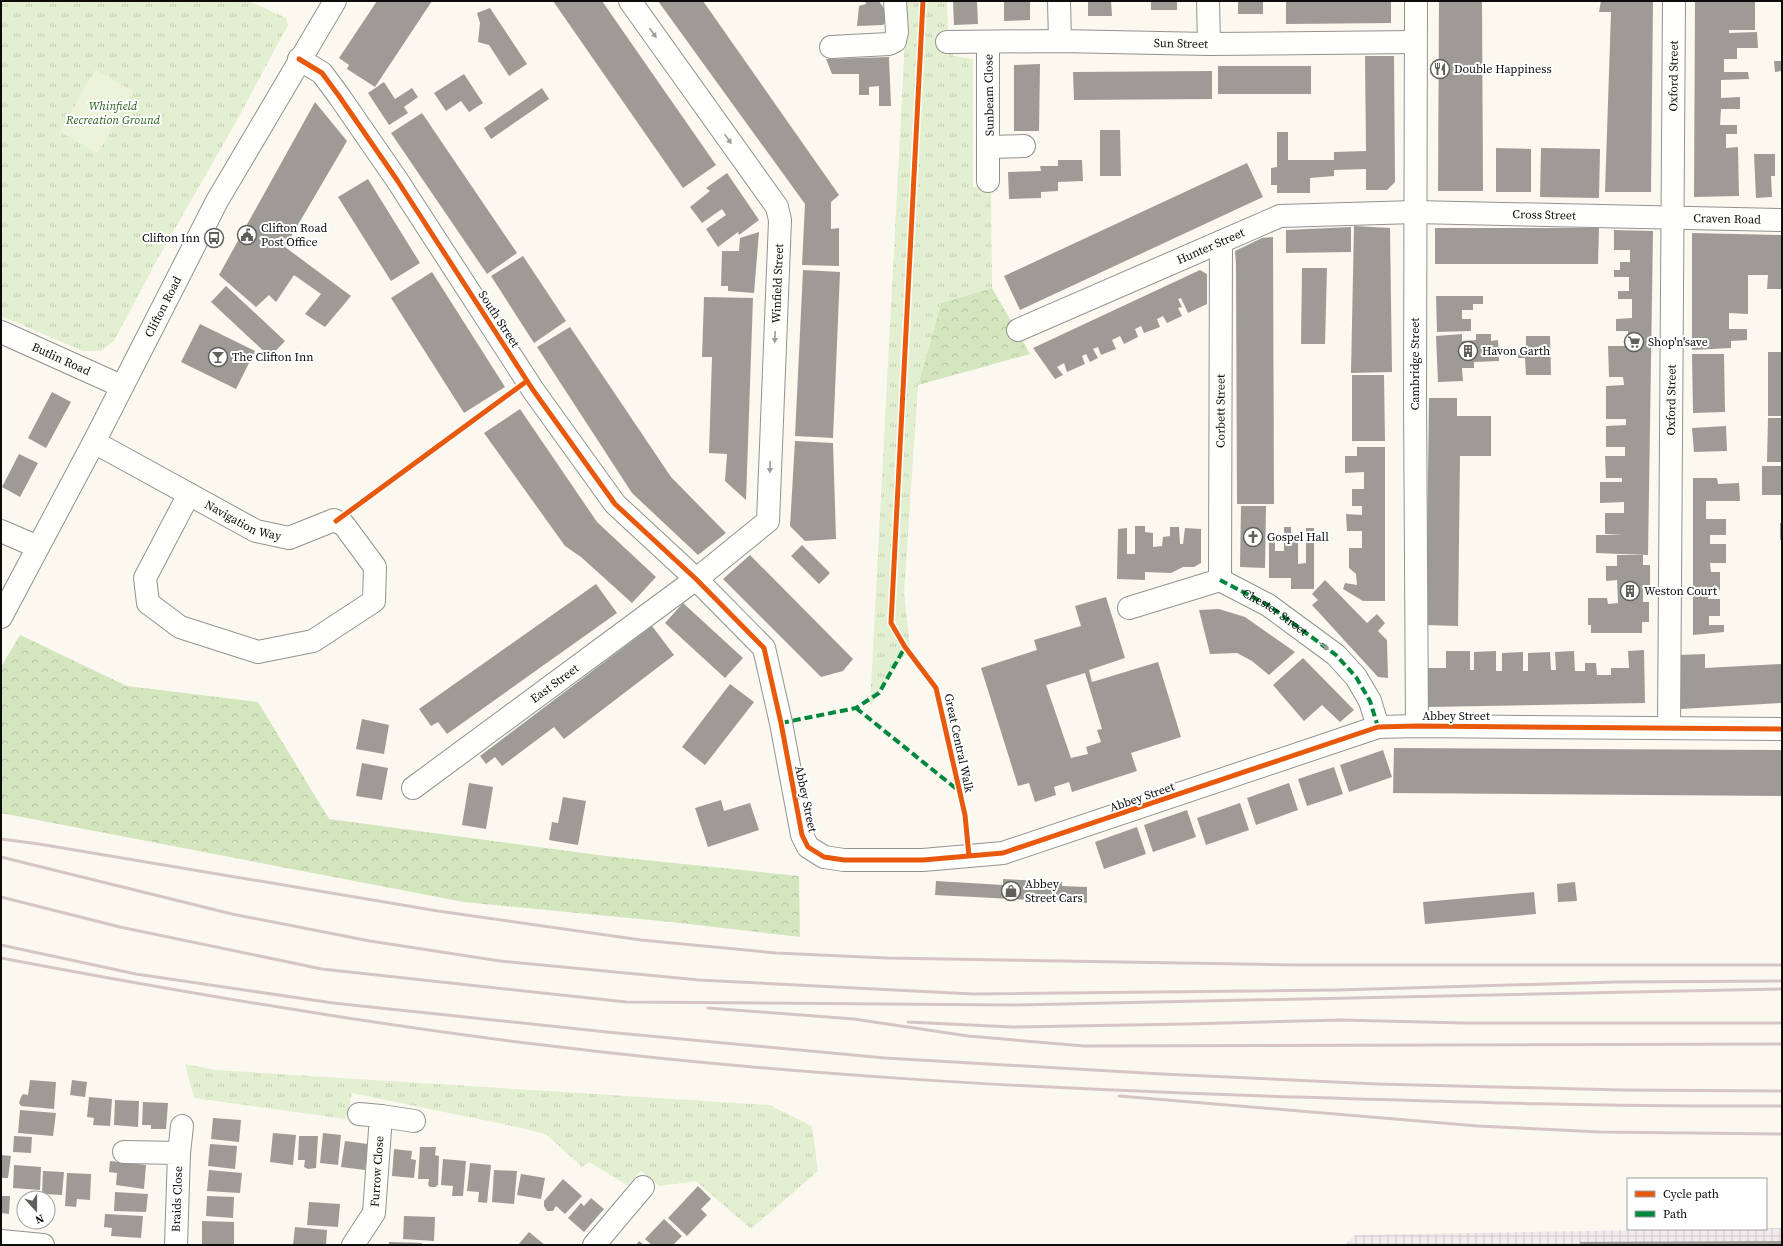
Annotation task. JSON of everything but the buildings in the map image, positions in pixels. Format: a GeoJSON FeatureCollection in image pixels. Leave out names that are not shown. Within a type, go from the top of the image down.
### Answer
{"type":"FeatureCollection","features":[{"type":"Feature","properties":{"kind":"street","name":"Clifton Road"},"geometry":{"type":"LineString","coordinates":[[1,617],[94,442],[121,386],[217,201],[335,1]]}},
{"type":"Feature","properties":{"kind":"street","name":"Winfield Street"},"geometry":{"type":"LineString","coordinates":[[630,1],[777,207],[780,220],[768,521],[696,579]]}},
{"type":"Feature","properties":{"kind":"street"},"geometry":{"type":"LineString","coordinates":[[831,47],[889,44],[895,41],[897,32],[895,1]]}},
{"type":"Feature","properties":{"kind":"street"},"geometry":{"type":"LineString","coordinates":[[1059,1],[1060,41]]}},
{"type":"Feature","properties":{"kind":"street"},"geometry":{"type":"LineString","coordinates":[[1208,1],[1209,44]]}},
{"type":"Feature","properties":{"kind":"street","name":"Cambridge Street"},"geometry":{"type":"LineString","coordinates":[[1416,1],[1415,212],[1417,726]]}},
{"type":"Feature","properties":{"kind":"street","name":"Oxford Street"},"geometry":{"type":"LineString","coordinates":[[1668,727],[1674,1]]}},
{"type":"Feature","properties":{"kind":"street","name":"Sun Street"},"geometry":{"type":"LineString","coordinates":[[947,42],[1060,41],[1209,44],[1415,42]]}},
{"type":"Feature","properties":{"kind":"street","name":"Sunbeam Close"},"geometry":{"type":"LineString","coordinates":[[988,42],[990,147],[988,180]]}},
{"type":"Feature","properties":{"kind":"street","name":"South Street"},"geometry":{"type":"LineString","coordinates":[[299,60],[322,73],[339,96],[397,180],[533,390],[615,504],[696,579]]}},
{"type":"Feature","properties":{"kind":"street","name":"Sunbeam Close"},"geometry":{"type":"LineString","coordinates":[[990,147],[1024,146]]}},
{"type":"Feature","properties":{"kind":"street","name":"Cross Street"},"geometry":{"type":"LineString","coordinates":[[1415,212],[1672,217]]}},
{"type":"Feature","properties":{"kind":"street","name":"Hunter Street"},"geometry":{"type":"LineString","coordinates":[[1018,330],[1280,216],[1415,212]]}},
{"type":"Feature","properties":{"kind":"street","name":"Craven Road"},"geometry":{"type":"LineString","coordinates":[[1672,217],[1782,220]]}},
{"type":"Feature","properties":{"kind":"street","name":"Corbett Street"},"geometry":{"type":"LineString","coordinates":[[1220,580],[1221,242]]}},
{"type":"Feature","properties":{"kind":"street","name":"Butlin Road"},"geometry":{"type":"LineString","coordinates":[[1,332],[121,386]]}},
{"type":"Feature","properties":{"kind":"street","name":"Navigation Way"},"geometry":{"type":"LineString","coordinates":[[94,442],[189,494],[256,531],[289,538],[334,520],[344,525],[375,568],[374,601],[313,641],[258,652],[180,626],[148,603],[145,578],[189,494]]}},
{"type":"Feature","properties":{"kind":"street"},"geometry":{"type":"LineString","coordinates":[[1,531],[38,547]]}},
{"type":"Feature","properties":{"kind":"street","name":"Abbey Street"},"geometry":{"type":"LineString","coordinates":[[696,579],[764,648],[781,723],[802,835],[808,846],[824,857],[844,860],[923,860],[1003,853],[1378,727],[1668,727],[1782,729]]}},
{"type":"Feature","properties":{"kind":"street","name":"East Street"},"geometry":{"type":"LineString","coordinates":[[413,788],[696,579]]}},
{"type":"Feature","properties":{"kind":"street"},"geometry":{"type":"LineString","coordinates":[[1129,608],[1220,580]]}},
{"type":"Feature","properties":{"kind":"street","name":"Chester Street"},"geometry":{"type":"LineString","coordinates":[[1220,580],[1268,604],[1336,655],[1360,683],[1370,701],[1378,727]]}},
{"type":"Feature","properties":{"kind":"street"},"geometry":{"type":"LineString","coordinates":[[359,1114],[414,1120]]}},
{"type":"Feature","properties":{"kind":"street","name":"Furrow Close"},"geometry":{"type":"LineString","coordinates":[[353,1245],[374,1213],[381,1116]]}},
{"type":"Feature","properties":{"kind":"street","name":"Braids Close"},"geometry":{"type":"LineString","coordinates":[[176,1245],[179,1153],[182,1126]]}},
{"type":"Feature","properties":{"kind":"street","name":"Braids Close"},"geometry":{"type":"LineString","coordinates":[[124,1152],[179,1153]]}},
{"type":"Feature","properties":{"kind":"street"},"geometry":{"type":"LineString","coordinates":[[594,1245],[643,1187]]}},
{"type":"Feature","properties":{"kind":"street"},"geometry":{"type":"LineString","coordinates":[[1,1241],[43,1245]]}},
{"type":"Feature","properties":{"kind":"shaded area"},"geometry":{"type":"Polygon","coordinates":[[[1767,1228],[1782,1228],[1782,1245],[1345,1245],[1355,1235],[1660,1230],[1767,1230],[1767,1228]]]}},
{"type":"Feature","properties":{"kind":"green space","name":"Whinfield Recreation Ground"},"geometry":{"type":"Polygon","coordinates":[[[1,1],[249,1],[286,18],[288,25],[236,122],[157,260],[114,341],[101,351],[83,351],[1,316],[1,1]]]}},
{"type":"Feature","properties":{"kind":"green space"},"geometry":{"type":"Polygon","coordinates":[[[907,1],[947,1],[948,32],[953,56],[973,59],[973,187],[991,189],[992,288],[941,303],[918,385],[904,593],[910,647],[870,706],[907,1]]]}},
{"type":"Feature","properties":{"kind":"green space"},"geometry":{"type":"Polygon","coordinates":[[[95,70],[133,91],[98,153],[60,132],[95,70]]]}},
{"type":"Feature","properties":{"kind":"green space"},"geometry":{"type":"Polygon","coordinates":[[[992,288],[1030,354],[918,385],[941,303],[992,288]]]}},
{"type":"Feature","properties":{"kind":"green space"},"geometry":{"type":"Polygon","coordinates":[[[20,635],[127,686],[258,702],[329,819],[606,856],[799,876],[800,937],[671,922],[464,902],[1,813],[1,667],[20,635]]]}},
{"type":"Feature","properties":{"kind":"green space"},"geometry":{"type":"Polygon","coordinates":[[[185,1064],[216,1070],[769,1105],[812,1126],[818,1171],[751,1229],[696,1181],[659,1186],[641,1171],[627,1185],[589,1162],[582,1167],[546,1134],[352,1093],[346,1119],[194,1098],[185,1064]]]}},
{"type":"Feature","properties":{"kind":"railway"},"geometry":{"type":"LineString","coordinates":[[1,839],[39,844],[438,911],[641,940],[776,953],[887,958],[1297,965],[1782,965]]}},
{"type":"Feature","properties":{"kind":"railway"},"geometry":{"type":"LineString","coordinates":[[1,857],[232,914],[370,941],[500,961],[699,980],[973,994],[1338,990],[1615,982],[1782,981]]}},
{"type":"Feature","properties":{"kind":"railway"},"geometry":{"type":"LineString","coordinates":[[1,897],[120,927],[322,969],[626,1002],[1012,1005],[1782,989]]}},
{"type":"Feature","properties":{"kind":"railway"},"geometry":{"type":"LineString","coordinates":[[1,945],[136,974],[333,1003],[607,1032],[885,1058],[1162,1074],[1377,1084],[1621,1090],[1782,1091]]}},
{"type":"Feature","properties":{"kind":"railway"},"geometry":{"type":"LineString","coordinates":[[1,958],[203,995],[407,1027],[637,1056],[825,1073],[919,1080],[1202,1094],[1600,1105],[1782,1106]]}},
{"type":"Feature","properties":{"kind":"railway"},"geometry":{"type":"LineString","coordinates":[[708,1008],[854,1019],[968,1036],[1084,1046],[1782,1044]]}},
{"type":"Feature","properties":{"kind":"railway"},"geometry":{"type":"LineString","coordinates":[[908,1022],[1012,1027],[1341,1020],[1465,1023],[1782,1023]]}},
{"type":"Feature","properties":{"kind":"railway"},"geometry":{"type":"LineString","coordinates":[[1119,1096],[1478,1126],[1600,1132],[1782,1134]]}},
{"type":"Feature","properties":{"kind":"marked path"},"geometry":{"type":"LineString","coordinates":[[1220,580],[1268,605],[1336,655],[1356,677],[1370,701],[1378,727]]}},
{"type":"Feature","properties":{"kind":"marked path"},"geometry":{"type":"LineString","coordinates":[[781,723],[856,708],[879,693],[905,647]]}},
{"type":"Feature","properties":{"kind":"marked path"},"geometry":{"type":"LineString","coordinates":[[856,708],[959,791]]}},
{"type":"Feature","properties":{"kind":"cycle path","name":"Great Central Walk"},"geometry":{"type":"LineString","coordinates":[[923,1],[891,623],[905,647],[936,688],[965,815],[969,856]]}},
{"type":"Feature","properties":{"kind":"cycle path"},"geometry":{"type":"LineString","coordinates":[[299,59],[322,73],[339,96],[397,180],[533,390],[615,504],[696,579],[764,648],[781,723],[802,835],[808,847],[824,857],[844,860],[923,860],[1003,853],[1378,727],[1782,729]]}},
{"type":"Feature","properties":{"kind":"cycle path"},"geometry":{"type":"LineString","coordinates":[[336,521],[527,381]]}},
{"type":"Feature","properties":{"kind":"place","name":"Double Happiness"},"geometry":{"type":"Point","coordinates":[1440,69]}},
{"type":"Feature","properties":{"kind":"place","name":"Clifton Road Post Office"},"geometry":{"type":"Point","coordinates":[247,235]}},
{"type":"Feature","properties":{"kind":"place","name":"Clifton Inn"},"geometry":{"type":"Point","coordinates":[214,238]}},
{"type":"Feature","properties":{"kind":"place","name":"Shop'n'save"},"geometry":{"type":"Point","coordinates":[1634,342]}},
{"type":"Feature","properties":{"kind":"place","name":"Havon Garth"},"geometry":{"type":"Point","coordinates":[1468,351]}},
{"type":"Feature","properties":{"kind":"place","name":"The Clifton Inn"},"geometry":{"type":"Point","coordinates":[218,357]}},
{"type":"Feature","properties":{"kind":"place","name":"Gospel Hall"},"geometry":{"type":"Point","coordinates":[1253,537]}},
{"type":"Feature","properties":{"kind":"place","name":"Weston Court"},"geometry":{"type":"Point","coordinates":[1630,591]}},
{"type":"Feature","properties":{"kind":"place","name":"Abbey Street Cars"},"geometry":{"type":"Point","coordinates":[1011,891]}}]}
